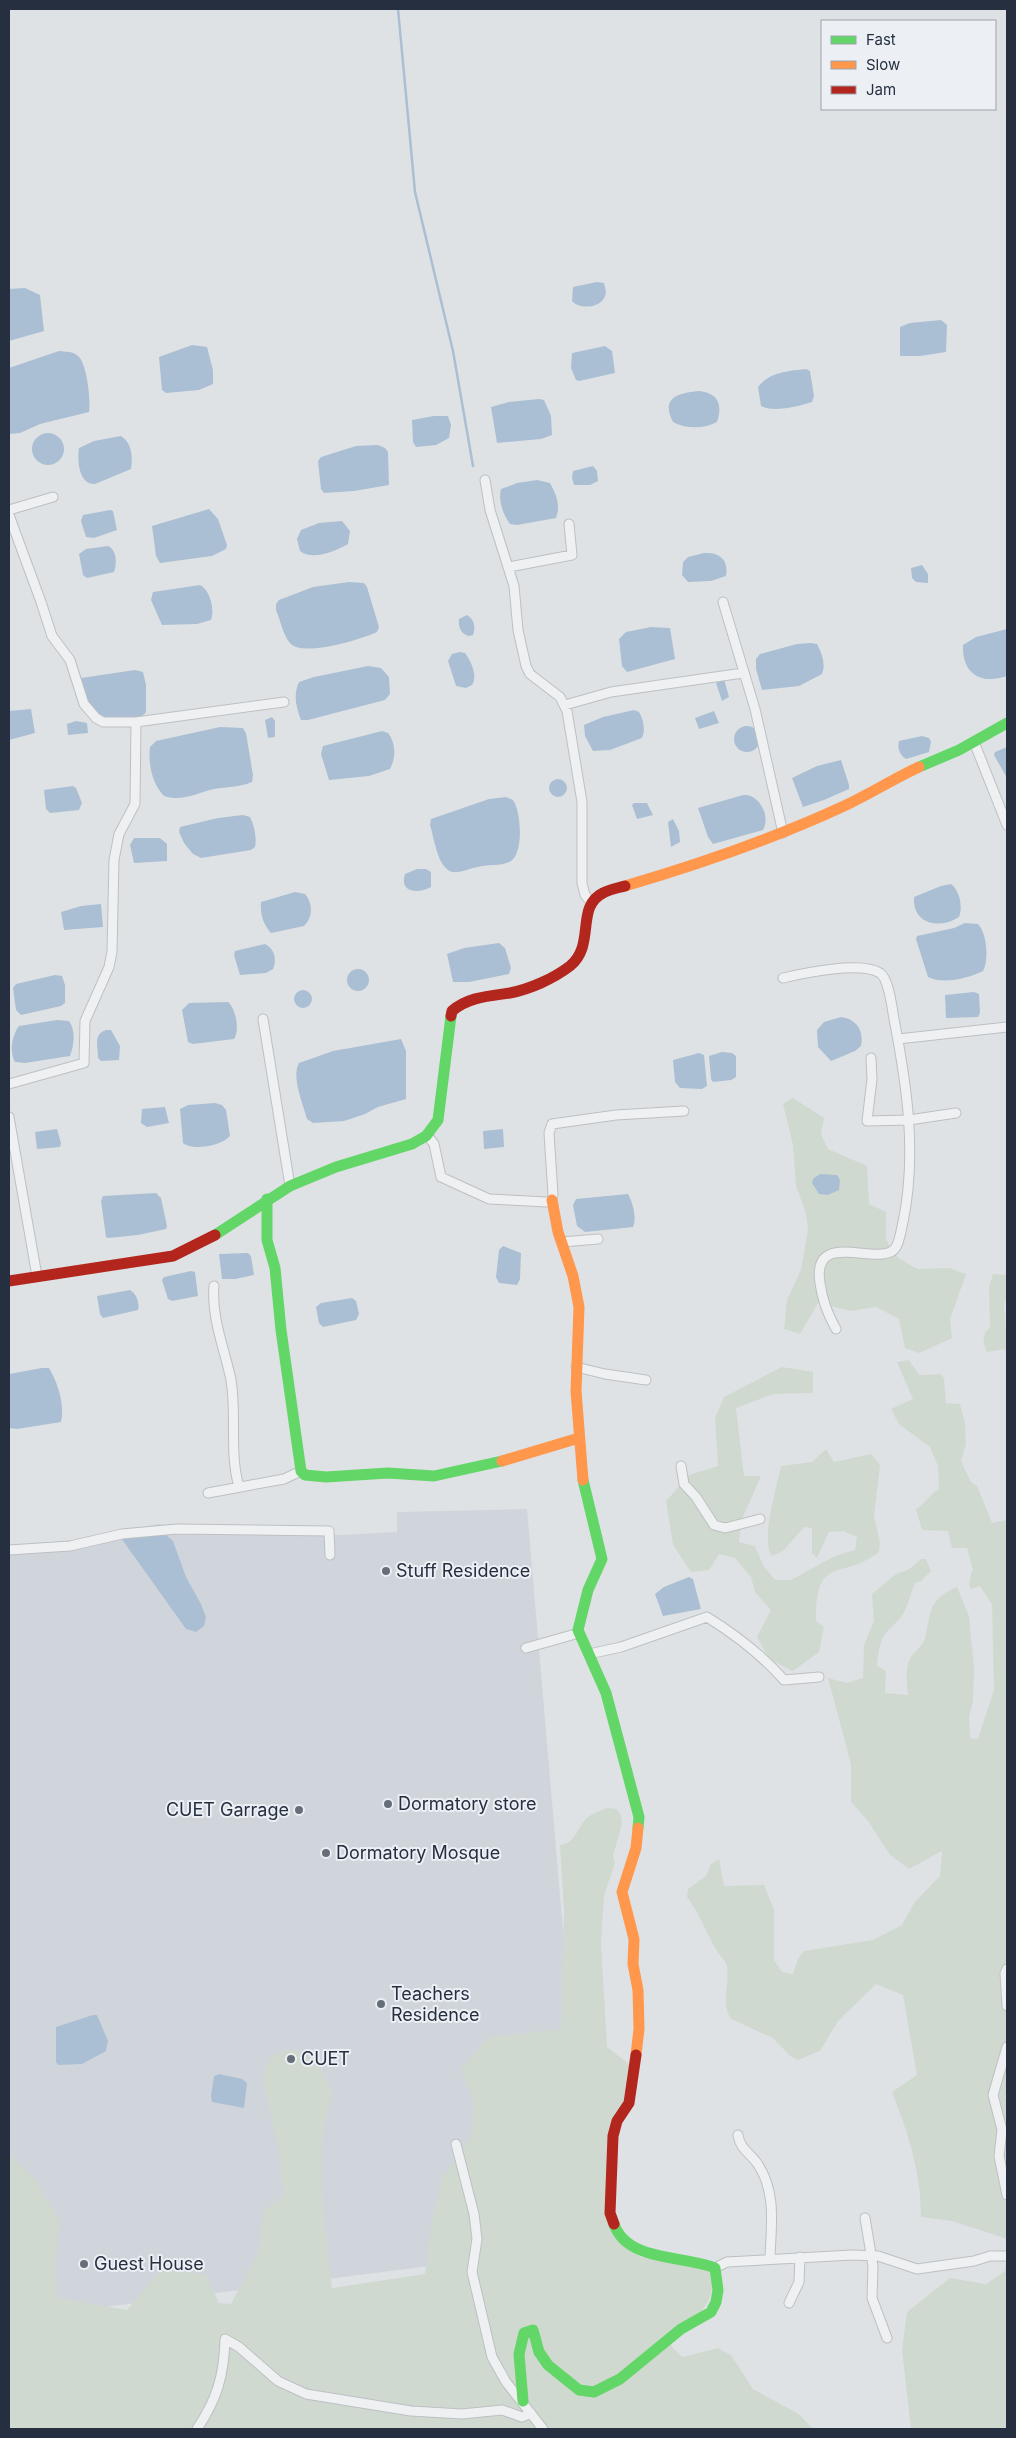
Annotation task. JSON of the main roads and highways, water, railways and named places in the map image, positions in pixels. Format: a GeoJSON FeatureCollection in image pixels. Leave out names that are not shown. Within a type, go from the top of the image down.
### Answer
{"type":"FeatureCollection","features":[{"type":"Feature","properties":{"kind":"water"},"geometry":{"type":"Polygon","coordinates":[[[597,282],[604,283],[606,291],[603,300],[595,305],[585,307],[572,301],[573,287],[597,282]]]}},
{"type":"Feature","properties":{"kind":"water"},"geometry":{"type":"Polygon","coordinates":[[[25,288],[40,295],[44,331],[9,341],[9,289],[25,288]]]}},
{"type":"Feature","properties":{"kind":"water"},"geometry":{"type":"Polygon","coordinates":[[[941,320],[947,325],[946,352],[920,356],[900,356],[900,327],[910,323],[941,320]]]}},
{"type":"Feature","properties":{"kind":"water"},"geometry":{"type":"Polygon","coordinates":[[[192,345],[207,347],[213,370],[213,384],[199,390],[166,393],[162,390],[159,357],[192,345]]]}},
{"type":"Feature","properties":{"kind":"water"},"geometry":{"type":"Polygon","coordinates":[[[605,346],[612,351],[615,373],[579,381],[576,380],[571,368],[572,353],[605,346]]]}},
{"type":"Feature","properties":{"kind":"water"},"geometry":{"type":"Polygon","coordinates":[[[59,351],[74,353],[84,366],[88,382],[89,412],[40,424],[20,433],[9,434],[9,368],[59,351]]]}},
{"type":"Feature","properties":{"kind":"water"},"geometry":{"type":"Polygon","coordinates":[[[806,369],[810,371],[814,396],[812,402],[779,409],[761,406],[758,387],[762,382],[779,373],[806,369]]]}},
{"type":"Feature","properties":{"kind":"water"},"geometry":{"type":"Polygon","coordinates":[[[699,391],[711,394],[717,400],[719,416],[717,422],[695,427],[683,426],[673,422],[670,414],[670,402],[679,395],[699,391]]]}},
{"type":"Feature","properties":{"kind":"water"},"geometry":{"type":"Polygon","coordinates":[[[544,400],[551,416],[552,435],[541,439],[497,443],[491,407],[509,402],[544,400]]]}},
{"type":"Feature","properties":{"kind":"water"},"geometry":{"type":"Polygon","coordinates":[[[434,416],[448,416],[451,425],[449,438],[436,445],[416,447],[413,442],[412,420],[434,416]]]}},
{"type":"Feature","properties":{"kind":"water"},"geometry":{"type":"Polygon","coordinates":[[[48,433],[60,437],[64,449],[60,461],[48,465],[36,461],[32,449],[36,437],[48,433]]]}},
{"type":"Feature","properties":{"kind":"water"},"geometry":{"type":"Polygon","coordinates":[[[121,436],[130,446],[131,469],[95,484],[85,481],[80,471],[79,448],[94,441],[121,436]]]}},
{"type":"Feature","properties":{"kind":"water"},"geometry":{"type":"Polygon","coordinates":[[[378,445],[385,448],[388,452],[389,485],[354,491],[324,493],[321,489],[318,461],[321,457],[356,446],[378,445]]]}},
{"type":"Feature","properties":{"kind":"water"},"geometry":{"type":"Polygon","coordinates":[[[593,466],[597,471],[598,481],[590,485],[574,485],[573,471],[593,466]]]}},
{"type":"Feature","properties":{"kind":"water"},"geometry":{"type":"Polygon","coordinates":[[[537,480],[550,483],[556,495],[558,504],[556,518],[517,525],[510,524],[502,507],[501,489],[517,483],[537,480]]]}},
{"type":"Feature","properties":{"kind":"water"},"geometry":{"type":"Polygon","coordinates":[[[209,509],[218,519],[227,545],[226,549],[212,556],[160,563],[156,556],[152,526],[209,509]]]}},
{"type":"Feature","properties":{"kind":"water"},"geometry":{"type":"Polygon","coordinates":[[[113,511],[117,530],[94,538],[86,537],[81,521],[83,515],[113,511]]]}},
{"type":"Feature","properties":{"kind":"water"},"geometry":{"type":"Polygon","coordinates":[[[342,521],[350,531],[348,544],[324,554],[311,555],[300,551],[297,539],[301,530],[319,523],[342,521]]]}},
{"type":"Feature","properties":{"kind":"water"},"geometry":{"type":"Polygon","coordinates":[[[108,546],[113,550],[115,557],[116,565],[114,572],[87,578],[83,575],[79,554],[86,549],[108,546]]]}},
{"type":"Feature","properties":{"kind":"water"},"geometry":{"type":"Polygon","coordinates":[[[704,553],[715,554],[725,561],[726,576],[711,581],[688,582],[682,575],[683,562],[688,557],[704,553]]]}},
{"type":"Feature","properties":{"kind":"water"},"geometry":{"type":"Polygon","coordinates":[[[922,565],[928,574],[928,583],[916,582],[912,578],[911,568],[922,565]]]}},
{"type":"Feature","properties":{"kind":"water"},"geometry":{"type":"Polygon","coordinates":[[[349,582],[364,583],[367,587],[379,627],[377,632],[346,643],[319,648],[307,649],[290,643],[276,610],[276,604],[279,600],[313,587],[349,582]]]}},
{"type":"Feature","properties":{"kind":"water"},"geometry":{"type":"Polygon","coordinates":[[[200,585],[204,587],[211,600],[211,620],[197,624],[162,625],[151,600],[153,592],[200,585]]]}},
{"type":"Feature","properties":{"kind":"water"},"geometry":{"type":"Polygon","coordinates":[[[467,615],[473,621],[474,626],[473,635],[469,636],[462,632],[459,625],[459,619],[467,615]]]}},
{"type":"Feature","properties":{"kind":"water"},"geometry":{"type":"Polygon","coordinates":[[[651,627],[670,628],[675,659],[627,672],[622,666],[619,639],[626,632],[651,627]]]}},
{"type":"Feature","properties":{"kind":"water"},"geometry":{"type":"Polygon","coordinates":[[[1007,629],[1007,676],[989,679],[975,675],[966,663],[963,645],[976,637],[1007,629]]]}},
{"type":"Feature","properties":{"kind":"water"},"geometry":{"type":"Polygon","coordinates":[[[797,644],[817,644],[822,655],[824,666],[822,674],[799,686],[762,690],[756,669],[756,659],[760,654],[797,644]]]}},
{"type":"Feature","properties":{"kind":"water"},"geometry":{"type":"Polygon","coordinates":[[[465,653],[467,656],[474,673],[472,685],[466,688],[456,686],[448,661],[452,654],[465,653]]]}},
{"type":"Feature","properties":{"kind":"water"},"geometry":{"type":"Polygon","coordinates":[[[368,666],[381,668],[389,677],[390,694],[385,700],[308,720],[301,720],[296,701],[299,682],[368,666]]]}},
{"type":"Feature","properties":{"kind":"water"},"geometry":{"type":"Polygon","coordinates":[[[135,670],[143,672],[146,685],[146,712],[144,715],[134,719],[104,718],[94,712],[87,702],[81,678],[135,670]]]}},
{"type":"Feature","properties":{"kind":"water"},"geometry":{"type":"Polygon","coordinates":[[[724,679],[729,697],[722,701],[716,683],[724,679]]]}},
{"type":"Feature","properties":{"kind":"water"},"geometry":{"type":"Polygon","coordinates":[[[31,709],[35,733],[9,740],[9,711],[31,709]]]}},
{"type":"Feature","properties":{"kind":"water"},"geometry":{"type":"Polygon","coordinates":[[[634,710],[639,712],[643,721],[644,731],[642,738],[610,750],[593,751],[585,736],[584,725],[603,717],[634,710]]]}},
{"type":"Feature","properties":{"kind":"water"},"geometry":{"type":"Polygon","coordinates":[[[714,711],[719,723],[699,729],[695,718],[714,711]]]}},
{"type":"Feature","properties":{"kind":"water"},"geometry":{"type":"Polygon","coordinates":[[[272,717],[275,721],[275,737],[268,738],[265,720],[272,717]]]}},
{"type":"Feature","properties":{"kind":"water"},"geometry":{"type":"Polygon","coordinates":[[[76,721],[87,723],[88,733],[68,735],[67,724],[76,721]]]}},
{"type":"Feature","properties":{"kind":"water"},"geometry":{"type":"Polygon","coordinates":[[[747,726],[756,730],[760,739],[756,748],[747,752],[738,748],[734,739],[738,730],[747,726]]]}},
{"type":"Feature","properties":{"kind":"water"},"geometry":{"type":"Polygon","coordinates":[[[220,727],[243,728],[246,733],[253,775],[252,782],[177,798],[164,796],[156,786],[152,773],[150,747],[156,741],[220,727]]]}},
{"type":"Feature","properties":{"kind":"water"},"geometry":{"type":"Polygon","coordinates":[[[382,731],[388,733],[394,746],[394,755],[390,769],[369,776],[329,780],[321,754],[323,746],[382,731]]]}},
{"type":"Feature","properties":{"kind":"water"},"geometry":{"type":"Polygon","coordinates":[[[922,736],[929,738],[931,742],[929,752],[906,759],[899,749],[899,741],[922,736]]]}},
{"type":"Feature","properties":{"kind":"water"},"geometry":{"type":"Polygon","coordinates":[[[1007,747],[1007,778],[994,755],[995,752],[1007,747]]]}},
{"type":"Feature","properties":{"kind":"water"},"geometry":{"type":"Polygon","coordinates":[[[841,760],[849,789],[803,807],[792,778],[817,766],[841,760]]]}},
{"type":"Feature","properties":{"kind":"water"},"geometry":{"type":"Polygon","coordinates":[[[558,779],[564,782],[567,788],[564,794],[558,797],[552,794],[549,788],[552,782],[558,779]]]}},
{"type":"Feature","properties":{"kind":"water"},"geometry":{"type":"Polygon","coordinates":[[[73,786],[76,788],[82,803],[79,810],[50,813],[46,809],[44,790],[73,786]]]}},
{"type":"Feature","properties":{"kind":"water"},"geometry":{"type":"Polygon","coordinates":[[[749,795],[762,806],[766,818],[763,830],[713,844],[708,837],[698,808],[749,795]]]}},
{"type":"Feature","properties":{"kind":"water"},"geometry":{"type":"Polygon","coordinates":[[[506,797],[513,800],[518,813],[520,831],[518,849],[515,856],[511,861],[503,864],[482,866],[459,872],[448,870],[441,861],[436,849],[430,825],[431,819],[489,799],[506,797]]]}},
{"type":"Feature","properties":{"kind":"water"},"geometry":{"type":"Polygon","coordinates":[[[634,803],[647,803],[653,815],[637,819],[632,805],[634,803]]]}},
{"type":"Feature","properties":{"kind":"water"},"geometry":{"type":"Polygon","coordinates":[[[243,815],[250,817],[254,828],[256,843],[255,847],[251,850],[201,858],[193,854],[184,843],[179,832],[180,827],[218,818],[243,815]]]}},
{"type":"Feature","properties":{"kind":"water"},"geometry":{"type":"Polygon","coordinates":[[[673,819],[679,831],[680,842],[671,847],[668,822],[673,819]]]}},
{"type":"Feature","properties":{"kind":"water"},"geometry":{"type":"Polygon","coordinates":[[[134,838],[160,838],[167,844],[167,861],[134,863],[130,845],[134,838]]]}},
{"type":"Feature","properties":{"kind":"water"},"geometry":{"type":"Polygon","coordinates":[[[417,869],[426,869],[431,872],[431,887],[421,891],[407,888],[404,880],[405,874],[417,869]]]}},
{"type":"Feature","properties":{"kind":"water"},"geometry":{"type":"Polygon","coordinates":[[[951,884],[957,891],[960,899],[961,909],[959,917],[952,921],[936,924],[922,919],[915,906],[914,897],[951,884]]]}},
{"type":"Feature","properties":{"kind":"water"},"geometry":{"type":"Polygon","coordinates":[[[295,892],[305,894],[308,898],[311,910],[307,923],[304,926],[271,933],[263,919],[261,902],[295,892]]]}},
{"type":"Feature","properties":{"kind":"water"},"geometry":{"type":"Polygon","coordinates":[[[101,904],[103,927],[64,930],[61,912],[81,906],[101,904]]]}},
{"type":"Feature","properties":{"kind":"water"},"geometry":{"type":"Polygon","coordinates":[[[965,923],[978,924],[981,928],[985,940],[986,954],[983,971],[971,976],[948,980],[928,977],[916,939],[917,936],[954,928],[965,923]]]}},
{"type":"Feature","properties":{"kind":"water"},"geometry":{"type":"Polygon","coordinates":[[[499,943],[505,948],[511,968],[509,974],[469,982],[453,982],[447,954],[464,948],[499,943]]]}},
{"type":"Feature","properties":{"kind":"water"},"geometry":{"type":"Polygon","coordinates":[[[265,944],[274,955],[273,969],[266,973],[240,975],[234,955],[235,951],[265,944]]]}},
{"type":"Feature","properties":{"kind":"water"},"geometry":{"type":"Polygon","coordinates":[[[358,969],[366,972],[369,980],[366,988],[358,991],[350,988],[347,980],[350,972],[358,969]]]}},
{"type":"Feature","properties":{"kind":"water"},"geometry":{"type":"Polygon","coordinates":[[[55,975],[62,976],[65,985],[65,1003],[61,1006],[21,1015],[16,1010],[13,988],[16,984],[55,975]]]}},
{"type":"Feature","properties":{"kind":"water"},"geometry":{"type":"Polygon","coordinates":[[[299,990],[307,990],[312,995],[310,1006],[299,1008],[294,1003],[294,995],[299,990]]]}},
{"type":"Feature","properties":{"kind":"water"},"geometry":{"type":"Polygon","coordinates":[[[974,992],[979,994],[980,1013],[978,1017],[946,1018],[945,995],[974,992]]]}},
{"type":"Feature","properties":{"kind":"water"},"geometry":{"type":"Polygon","coordinates":[[[228,1002],[233,1009],[236,1020],[237,1030],[234,1039],[193,1044],[188,1042],[182,1010],[189,1003],[228,1002]]]}},
{"type":"Feature","properties":{"kind":"water"},"geometry":{"type":"Polygon","coordinates":[[[841,1017],[851,1020],[858,1027],[862,1041],[861,1046],[855,1051],[831,1061],[818,1047],[817,1030],[824,1022],[841,1017]]]}},
{"type":"Feature","properties":{"kind":"water"},"geometry":{"type":"Polygon","coordinates":[[[57,1020],[69,1021],[73,1029],[73,1048],[70,1056],[25,1063],[15,1062],[12,1044],[19,1026],[57,1020]]]}},
{"type":"Feature","properties":{"kind":"water"},"geometry":{"type":"Polygon","coordinates":[[[106,1030],[111,1030],[120,1046],[119,1060],[101,1061],[98,1058],[98,1037],[99,1034],[106,1030]]]}},
{"type":"Feature","properties":{"kind":"water"},"geometry":{"type":"Polygon","coordinates":[[[401,1039],[406,1051],[406,1099],[378,1107],[365,1114],[344,1121],[313,1123],[307,1119],[296,1076],[299,1063],[333,1051],[401,1039]]]}},
{"type":"Feature","properties":{"kind":"water"},"geometry":{"type":"Polygon","coordinates":[[[722,1052],[732,1053],[736,1056],[736,1077],[731,1080],[713,1082],[711,1079],[709,1056],[722,1052]]]}},
{"type":"Feature","properties":{"kind":"water"},"geometry":{"type":"Polygon","coordinates":[[[699,1053],[704,1055],[707,1086],[702,1089],[680,1088],[675,1082],[673,1060],[699,1053]]]}},
{"type":"Feature","properties":{"kind":"water"},"geometry":{"type":"Polygon","coordinates":[[[215,1103],[222,1105],[226,1110],[230,1136],[226,1140],[214,1145],[193,1147],[183,1143],[180,1109],[188,1105],[215,1103]]]}},
{"type":"Feature","properties":{"kind":"water"},"geometry":{"type":"Polygon","coordinates":[[[165,1107],[169,1123],[147,1127],[141,1123],[142,1109],[165,1107]]]}},
{"type":"Feature","properties":{"kind":"water"},"geometry":{"type":"Polygon","coordinates":[[[57,1129],[61,1143],[60,1147],[37,1149],[35,1132],[57,1129]]]}},
{"type":"Feature","properties":{"kind":"water"},"geometry":{"type":"Polygon","coordinates":[[[503,1129],[504,1147],[484,1149],[483,1131],[503,1129]]]}},
{"type":"Feature","properties":{"kind":"water"},"geometry":{"type":"Polygon","coordinates":[[[820,1174],[837,1175],[840,1180],[839,1190],[828,1195],[819,1194],[812,1183],[813,1179],[820,1174]]]}},
{"type":"Feature","properties":{"kind":"water"},"geometry":{"type":"Polygon","coordinates":[[[156,1193],[161,1198],[166,1229],[138,1235],[106,1237],[101,1201],[103,1196],[156,1193]]]}},
{"type":"Feature","properties":{"kind":"water"},"geometry":{"type":"Polygon","coordinates":[[[628,1194],[634,1210],[635,1219],[633,1227],[585,1232],[577,1226],[573,1205],[576,1199],[628,1194]]]}},
{"type":"Feature","properties":{"kind":"water"},"geometry":{"type":"Polygon","coordinates":[[[503,1246],[521,1253],[520,1279],[517,1285],[499,1283],[496,1277],[499,1250],[503,1246]]]}},
{"type":"Feature","properties":{"kind":"water"},"geometry":{"type":"Polygon","coordinates":[[[248,1253],[251,1256],[254,1275],[235,1279],[222,1279],[219,1254],[248,1253]]]}},
{"type":"Feature","properties":{"kind":"water"},"geometry":{"type":"Polygon","coordinates":[[[191,1271],[195,1272],[198,1296],[172,1301],[168,1299],[162,1280],[164,1277],[191,1271]]]}},
{"type":"Feature","properties":{"kind":"water"},"geometry":{"type":"Polygon","coordinates":[[[130,1290],[137,1299],[138,1310],[103,1318],[100,1314],[97,1296],[130,1290]]]}},
{"type":"Feature","properties":{"kind":"water"},"geometry":{"type":"Polygon","coordinates":[[[352,1298],[356,1301],[359,1314],[356,1320],[323,1327],[319,1323],[316,1307],[321,1303],[352,1298]]]}},
{"type":"Feature","properties":{"kind":"water"},"geometry":{"type":"Polygon","coordinates":[[[49,1368],[58,1387],[62,1408],[61,1422],[17,1429],[9,1428],[9,1374],[49,1368]]]}},
{"type":"Feature","properties":{"kind":"water"},"geometry":{"type":"Polygon","coordinates":[[[163,1532],[173,1541],[186,1577],[206,1617],[204,1626],[196,1632],[186,1629],[121,1538],[163,1532]]]}},
{"type":"Feature","properties":{"kind":"water"},"geometry":{"type":"Polygon","coordinates":[[[689,1577],[693,1579],[701,1609],[663,1616],[655,1594],[664,1587],[689,1577]]]}},
{"type":"Feature","properties":{"kind":"water"},"geometry":{"type":"Polygon","coordinates":[[[97,2015],[108,2041],[106,2051],[82,2064],[58,2065],[56,2062],[56,2027],[97,2015]]]}},
{"type":"Feature","properties":{"kind":"water"},"geometry":{"type":"Polygon","coordinates":[[[219,2074],[242,2079],[247,2083],[244,2108],[212,2102],[211,2095],[214,2076],[219,2074]]]}},
{"type":"Feature","properties":{"kind":"waterway"},"geometry":{"type":"LineString","coordinates":[[398,9],[415,192],[453,351],[473,466]]}},
{"type":"Feature","properties":{"kind":"place","name":"Stuff Residence"},"geometry":{"type":"Point","coordinates":[386,1571]}},
{"type":"Feature","properties":{"kind":"place","name":"Dormatory store"},"geometry":{"type":"Point","coordinates":[388,1804]}},
{"type":"Feature","properties":{"kind":"place","name":"CUET Garrage"},"geometry":{"type":"Point","coordinates":[299,1810]}},
{"type":"Feature","properties":{"kind":"place","name":"Dormatory Mosque"},"geometry":{"type":"Point","coordinates":[326,1853]}},
{"type":"Feature","properties":{"kind":"place","name":"Teachers Residence"},"geometry":{"type":"Point","coordinates":[381,2004]}},
{"type":"Feature","properties":{"kind":"place","name":"CUET"},"geometry":{"type":"Point","coordinates":[291,2059]}},
{"type":"Feature","properties":{"kind":"place","name":"Guest House"},"geometry":{"type":"Point","coordinates":[84,2264]}}]}
